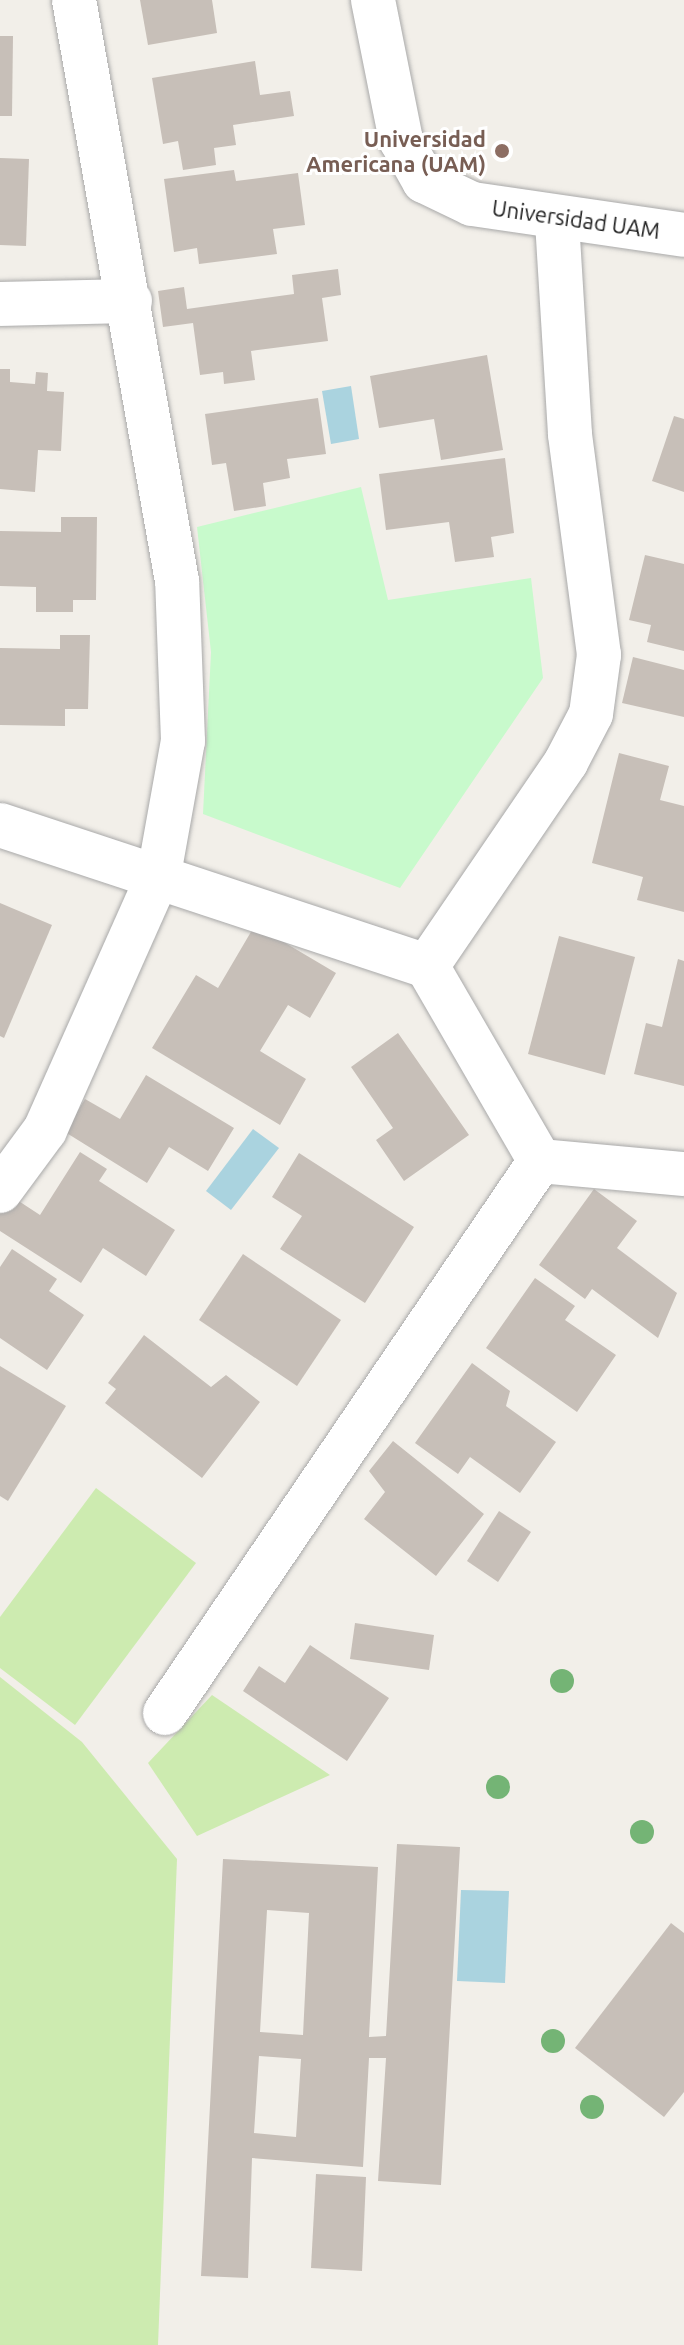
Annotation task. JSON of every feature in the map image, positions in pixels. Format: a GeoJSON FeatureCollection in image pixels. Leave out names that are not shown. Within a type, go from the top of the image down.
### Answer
{"type":"FeatureCollection","features":[{"type":"Feature","properties":{"kind":"street"},"geometry":{"type":"LineString","coordinates":[[0,1191],[45,1130],[159,874],[183,741],[177,581],[130,301],[74,0]]}},
{"type":"Feature","properties":{"kind":"street","name":"Universidad UAM"},"geometry":{"type":"LineString","coordinates":[[379,3],[401,140],[424,181],[472,204],[557,220],[684,235]]}},
{"type":"Feature","properties":{"kind":"street"},"geometry":{"type":"LineString","coordinates":[[427,966],[566,762],[591,714],[599,655],[570,434],[557,220]]}},
{"type":"Feature","properties":{"kind":"street"},"geometry":{"type":"LineString","coordinates":[[0,304],[130,301]]}},
{"type":"Feature","properties":{"kind":"street"},"geometry":{"type":"LineString","coordinates":[[0,825],[159,874],[427,966],[540,1161]]}},
{"type":"Feature","properties":{"kind":"street"},"geometry":{"type":"LineString","coordinates":[[540,1161],[684,1174]]}},
{"type":"Feature","properties":{"kind":"street"},"geometry":{"type":"LineString","coordinates":[[165,1713],[540,1161]]}},
{"type":"Feature","properties":{"kind":"green space"},"geometry":{"type":"Polygon","coordinates":[[[361,487],[388,600],[531,578],[543,678],[400,888],[203,814],[211,652],[197,527],[361,487]]]}},
{"type":"Feature","properties":{"kind":"green space"},"geometry":{"type":"Polygon","coordinates":[[[96,1488],[196,1563],[75,1725],[0,1668],[0,1617],[96,1488]]]}},
{"type":"Feature","properties":{"kind":"green space"},"geometry":{"type":"Polygon","coordinates":[[[0,1677],[82,1742],[177,1859],[158,2345],[0,2345],[0,1677]]]}},
{"type":"Feature","properties":{"kind":"green space"},"geometry":{"type":"Polygon","coordinates":[[[212,1695],[330,1775],[197,1836],[148,1763],[212,1695]]]}},
{"type":"Feature","properties":{"kind":"water"},"geometry":{"type":"Polygon","coordinates":[[[351,386],[359,439],[331,444],[322,391],[351,386]]]}},
{"type":"Feature","properties":{"kind":"water"},"geometry":{"type":"Polygon","coordinates":[[[253,1129],[279,1148],[231,1210],[206,1191],[253,1129]]]}},
{"type":"Feature","properties":{"kind":"water"},"geometry":{"type":"Polygon","coordinates":[[[461,1890],[509,1891],[505,1983],[457,1981],[461,1890]]]}},
{"type":"Feature","properties":{"kind":"building"},"geometry":{"type":"Polygon","coordinates":[[[140,0],[212,0],[217,33],[148,45],[140,0]]]}},
{"type":"Feature","properties":{"kind":"building"},"geometry":{"type":"Polygon","coordinates":[[[0,36],[13,36],[12,116],[0,116],[0,36]]]}},
{"type":"Feature","properties":{"kind":"building"},"geometry":{"type":"Polygon","coordinates":[[[255,61],[260,95],[290,91],[294,116],[233,125],[236,145],[214,148],[216,165],[183,170],[178,141],[163,144],[152,78],[255,61]]]}},
{"type":"Feature","properties":{"kind":"building"},"geometry":{"type":"Polygon","coordinates":[[[0,158],[29,159],[26,246],[0,245],[0,158]]]}},
{"type":"Feature","properties":{"kind":"building"},"geometry":{"type":"Polygon","coordinates":[[[234,170],[236,181],[298,173],[305,225],[273,229],[277,254],[199,264],[197,248],[174,252],[164,179],[234,170]]]}},
{"type":"Feature","properties":{"kind":"building"},"geometry":{"type":"Polygon","coordinates":[[[338,269],[341,295],[322,298],[328,341],[251,351],[255,380],[224,384],[223,372],[200,375],[193,323],[163,327],[158,291],[184,287],[187,309],[294,294],[292,275],[338,269]]]}},
{"type":"Feature","properties":{"kind":"building"},"geometry":{"type":"Polygon","coordinates":[[[487,355],[503,450],[441,460],[434,419],[379,428],[370,376],[487,355]]]}},
{"type":"Feature","properties":{"kind":"building"},"geometry":{"type":"Polygon","coordinates":[[[0,369],[10,369],[10,382],[35,384],[36,372],[48,373],[47,391],[64,392],[61,451],[38,450],[35,492],[0,489],[0,369]]]}},
{"type":"Feature","properties":{"kind":"building"},"geometry":{"type":"Polygon","coordinates":[[[318,398],[326,454],[287,459],[290,478],[263,483],[266,506],[234,511],[226,463],[212,465],[205,414],[318,398]]]}},
{"type":"Feature","properties":{"kind":"building"},"geometry":{"type":"Polygon","coordinates":[[[674,416],[684,419],[684,492],[652,481],[674,416]]]}},
{"type":"Feature","properties":{"kind":"building"},"geometry":{"type":"Polygon","coordinates":[[[505,458],[514,533],[491,537],[494,557],[455,562],[449,522],[386,530],[379,474],[505,458]]]}},
{"type":"Feature","properties":{"kind":"building"},"geometry":{"type":"Polygon","coordinates":[[[61,517],[97,517],[96,600],[73,600],[73,612],[36,612],[36,587],[0,586],[0,531],[61,532],[61,517]]]}},
{"type":"Feature","properties":{"kind":"building"},"geometry":{"type":"Polygon","coordinates":[[[645,555],[684,564],[684,651],[647,642],[651,625],[629,620],[645,555]]]}},
{"type":"Feature","properties":{"kind":"building"},"geometry":{"type":"Polygon","coordinates":[[[60,635],[90,635],[88,709],[65,709],[65,726],[0,725],[0,648],[60,649],[60,635]]]}},
{"type":"Feature","properties":{"kind":"building"},"geometry":{"type":"Polygon","coordinates":[[[633,657],[684,670],[684,717],[622,703],[633,657]]]}},
{"type":"Feature","properties":{"kind":"building"},"geometry":{"type":"Polygon","coordinates":[[[619,753],[669,766],[660,800],[684,806],[684,912],[637,900],[643,877],[592,863],[619,753]]]}},
{"type":"Feature","properties":{"kind":"building"},"geometry":{"type":"Polygon","coordinates":[[[0,903],[52,925],[4,1038],[0,1036],[0,903]]]}},
{"type":"Feature","properties":{"kind":"building"},"geometry":{"type":"Polygon","coordinates":[[[255,925],[336,973],[310,1018],[288,1005],[260,1051],[306,1079],[280,1125],[152,1048],[196,975],[218,988],[255,925]]]}},
{"type":"Feature","properties":{"kind":"building"},"geometry":{"type":"Polygon","coordinates":[[[559,936],[635,957],[605,1075],[528,1054],[559,936]]]}},
{"type":"Feature","properties":{"kind":"building"},"geometry":{"type":"Polygon","coordinates":[[[678,959],[684,961],[684,1086],[634,1074],[646,1023],[662,1027],[678,959]]]}},
{"type":"Feature","properties":{"kind":"building"},"geometry":{"type":"Polygon","coordinates":[[[398,1033],[469,1135],[404,1181],[376,1140],[393,1128],[351,1067],[398,1033]]]}},
{"type":"Feature","properties":{"kind":"building"},"geometry":{"type":"Polygon","coordinates":[[[146,1075],[234,1128],[208,1171],[169,1147],[147,1183],[65,1132],[85,1099],[120,1119],[146,1075]]]}},
{"type":"Feature","properties":{"kind":"building"},"geometry":{"type":"Polygon","coordinates":[[[80,1152],[107,1169],[99,1181],[175,1230],[146,1276],[103,1248],[81,1283],[0,1231],[0,1214],[11,1196],[40,1215],[80,1152]]]}},
{"type":"Feature","properties":{"kind":"building"},"geometry":{"type":"Polygon","coordinates":[[[299,1153],[414,1227],[365,1303],[280,1249],[302,1216],[272,1197],[299,1153]]]}},
{"type":"Feature","properties":{"kind":"building"},"geometry":{"type":"Polygon","coordinates":[[[594,1189],[637,1221],[617,1248],[677,1293],[658,1338],[592,1289],[585,1299],[539,1265],[594,1189]]]}},
{"type":"Feature","properties":{"kind":"building"},"geometry":{"type":"Polygon","coordinates":[[[12,1249],[57,1279],[49,1291],[84,1315],[47,1370],[0,1338],[0,1267],[12,1249]]]}},
{"type":"Feature","properties":{"kind":"building"},"geometry":{"type":"Polygon","coordinates":[[[243,1254],[341,1320],[297,1386],[199,1320],[243,1254]]]}},
{"type":"Feature","properties":{"kind":"building"},"geometry":{"type":"Polygon","coordinates":[[[535,1278],[575,1306],[565,1320],[616,1355],[577,1412],[486,1348],[535,1278]]]}},
{"type":"Feature","properties":{"kind":"building"},"geometry":{"type":"Polygon","coordinates":[[[144,1335],[211,1387],[226,1375],[260,1402],[202,1478],[105,1403],[116,1389],[108,1383],[144,1335]]]}},
{"type":"Feature","properties":{"kind":"building"},"geometry":{"type":"Polygon","coordinates":[[[472,1363],[510,1391],[506,1406],[556,1442],[520,1493],[470,1457],[458,1474],[415,1443],[472,1363]]]}},
{"type":"Feature","properties":{"kind":"building"},"geometry":{"type":"Polygon","coordinates":[[[0,1366],[66,1406],[8,1501],[0,1496],[0,1366]]]}},
{"type":"Feature","properties":{"kind":"building"},"geometry":{"type":"Polygon","coordinates":[[[393,1441],[484,1514],[436,1576],[364,1519],[385,1492],[369,1471],[393,1441]]]}},
{"type":"Feature","properties":{"kind":"building"},"geometry":{"type":"Polygon","coordinates":[[[499,1511],[531,1532],[498,1582],[467,1561],[499,1511]]]}},
{"type":"Feature","properties":{"kind":"building"},"geometry":{"type":"Polygon","coordinates":[[[355,1623],[434,1635],[429,1670],[350,1659],[355,1623]]]}},
{"type":"Feature","properties":{"kind":"building"},"geometry":{"type":"Polygon","coordinates":[[[310,1645],[389,1698],[347,1761],[243,1691],[259,1666],[285,1683],[310,1645]]]}},
{"type":"Feature","properties":{"kind":"building"},"geometry":{"type":"Polygon","coordinates":[[[397,1844],[460,1847],[441,2185],[378,2181],[386,2058],[369,2058],[363,2167],[252,2158],[248,2278],[201,2276],[223,1859],[378,1867],[369,2037],[386,2036],[397,1844]],[[267,1910],[260,2032],[303,2035],[309,1913],[267,1910]],[[259,2056],[254,2133],[296,2137],[301,2059],[259,2056]]]}},
{"type":"Feature","properties":{"kind":"building"},"geometry":{"type":"Polygon","coordinates":[[[671,1923],[684,1933],[684,2092],[664,2117],[575,2048],[671,1923]]]}},
{"type":"Feature","properties":{"kind":"building"},"geometry":{"type":"Polygon","coordinates":[[[316,2174],[366,2177],[362,2271],[311,2268],[316,2174]]]}},
{"type":"Feature","properties":{"kind":"place","name":"Universidad Americana (UAM)"},"geometry":{"type":"Point","coordinates":[502,151]}}]}
